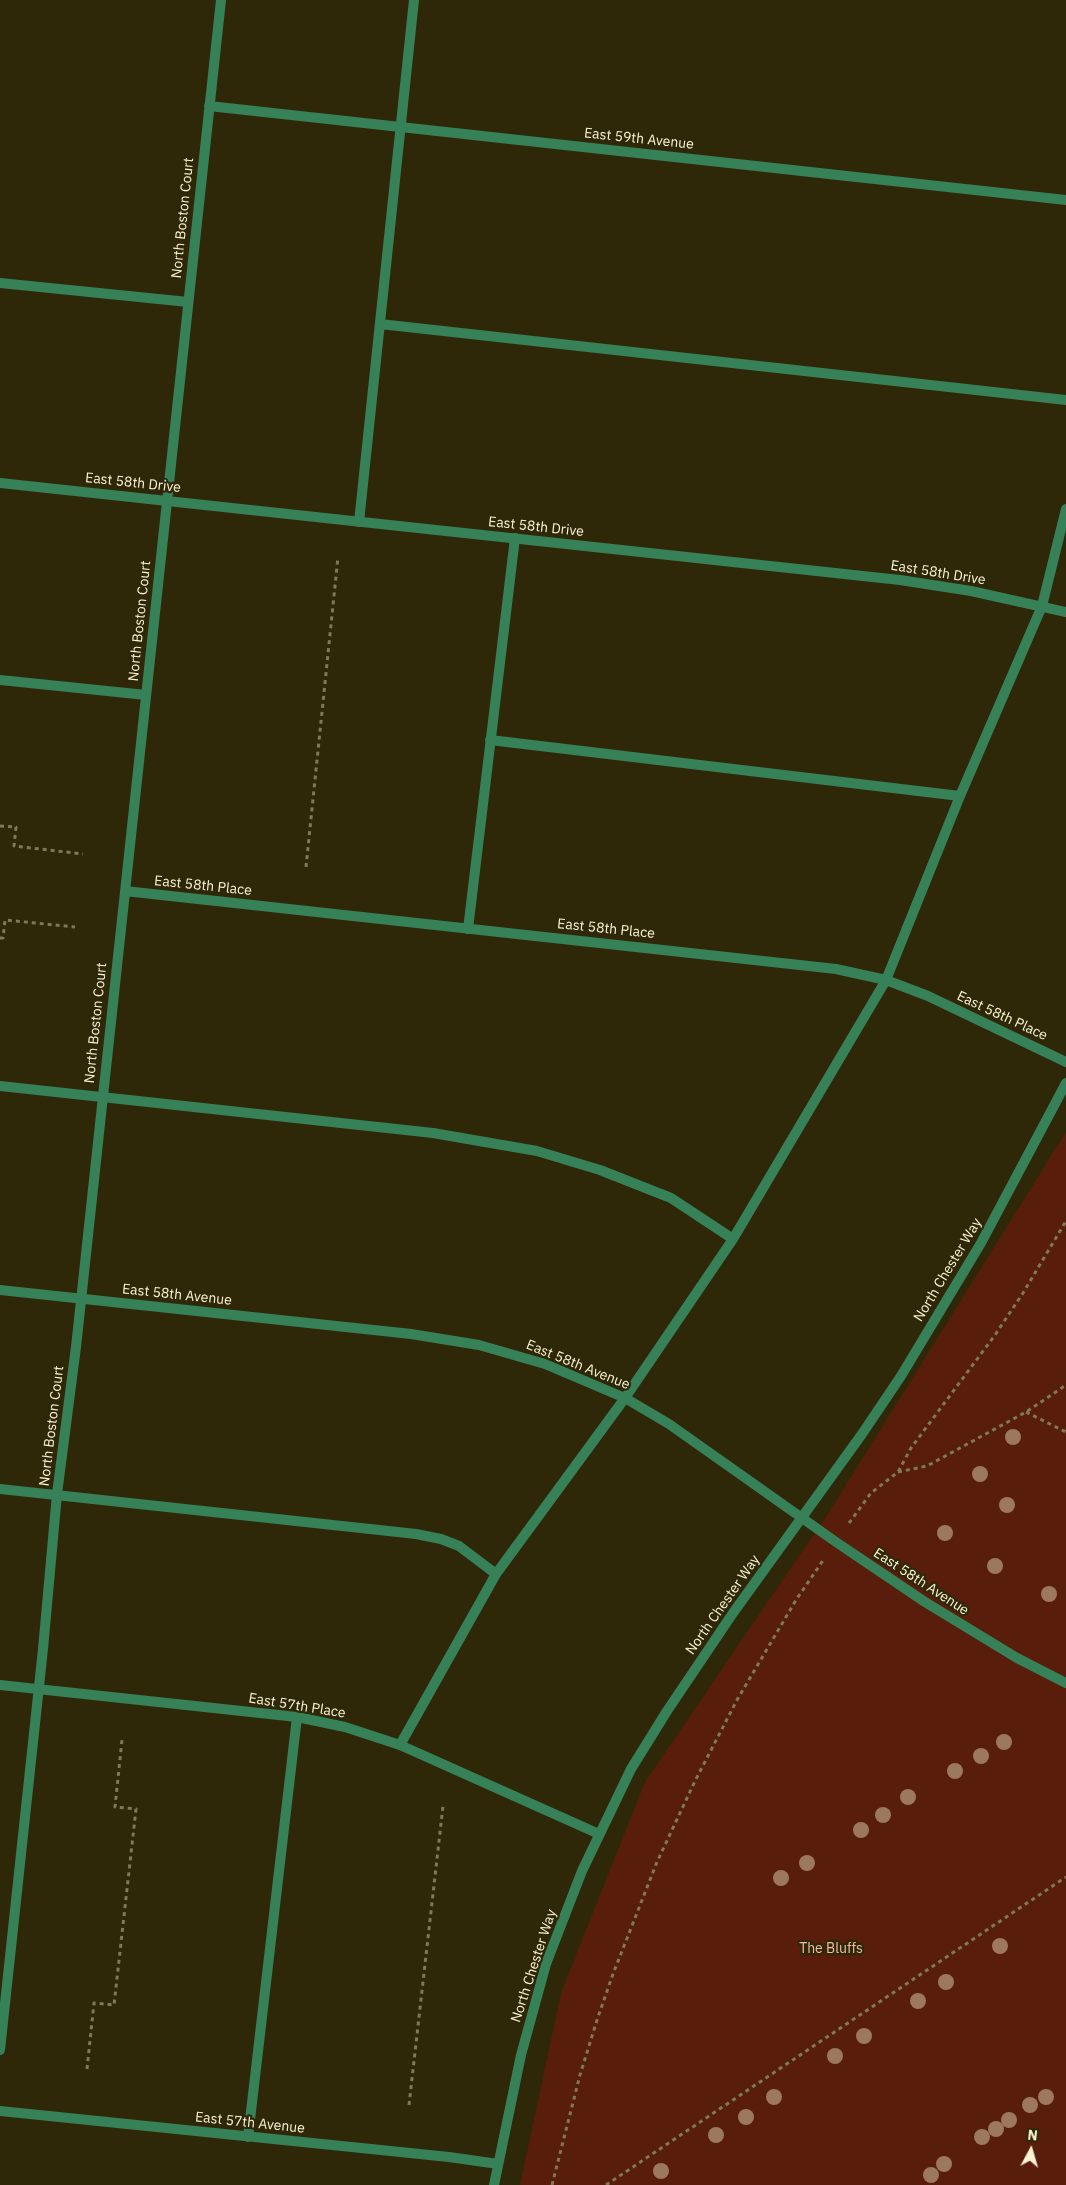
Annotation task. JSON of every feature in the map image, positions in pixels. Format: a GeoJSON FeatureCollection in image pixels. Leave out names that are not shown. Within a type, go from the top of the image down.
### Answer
{"type":"FeatureCollection","features":[{"type":"Feature","properties":{"kind":"street","name":"North Boston Court"},"geometry":{"type":"LineString","coordinates":[[0,2050],[39,1690],[57,1494],[81,1298],[101,1097],[221,0]]}},
{"type":"Feature","properties":{"kind":"street"},"geometry":{"type":"LineString","coordinates":[[359,522],[414,0]]}},
{"type":"Feature","properties":{"kind":"street","name":"East 59th Avenue"},"geometry":{"type":"LineString","coordinates":[[209,106],[1066,200]]}},
{"type":"Feature","properties":{"kind":"street"},"geometry":{"type":"LineString","coordinates":[[0,283],[188,302]]}},
{"type":"Feature","properties":{"kind":"street"},"geometry":{"type":"LineString","coordinates":[[380,324],[1066,400]]}},
{"type":"Feature","properties":{"kind":"street","name":"East 58th Drive"},"geometry":{"type":"LineString","coordinates":[[0,483],[908,581],[971,591],[1066,612]]}},
{"type":"Feature","properties":{"kind":"street"},"geometry":{"type":"LineString","coordinates":[[400,1745],[496,1574],[625,1398],[733,1239],[886,980],[960,796],[1042,606],[1066,508]]}},
{"type":"Feature","properties":{"kind":"street"},"geometry":{"type":"LineString","coordinates":[[468,929],[515,538]]}},
{"type":"Feature","properties":{"kind":"street"},"geometry":{"type":"LineString","coordinates":[[0,680],[146,695]]}},
{"type":"Feature","properties":{"kind":"street"},"geometry":{"type":"LineString","coordinates":[[490,740],[960,796]]}},
{"type":"Feature","properties":{"kind":"street","name":"East 58th Place"},"geometry":{"type":"LineString","coordinates":[[125,891],[804,964],[886,980],[928,996],[1066,1062]]}},
{"type":"Feature","properties":{"kind":"street","name":"North Chester Way"},"geometry":{"type":"LineString","coordinates":[[494,2185],[521,2055],[546,1964],[569,1902],[599,1834],[632,1769],[667,1711],[901,1376],[981,1243],[1066,1083]]}},
{"type":"Feature","properties":{"kind":"street"},"geometry":{"type":"LineString","coordinates":[[0,1086],[433,1133],[538,1151],[600,1170],[671,1198],[733,1239]]}},
{"type":"Feature","properties":{"kind":"street","name":"East 58th Avenue"},"geometry":{"type":"LineString","coordinates":[[0,1290],[445,1338],[545,1364],[625,1398],[670,1424],[801,1518],[924,1602],[1018,1658],[1066,1683]]}},
{"type":"Feature","properties":{"kind":"street"},"geometry":{"type":"LineString","coordinates":[[0,1489],[416,1534],[441,1539],[459,1546],[496,1574]]}},
{"type":"Feature","properties":{"kind":"street","name":"East 57th Place"},"geometry":{"type":"LineString","coordinates":[[0,1685],[297,1717],[345,1727],[400,1745],[599,1834]]}},
{"type":"Feature","properties":{"kind":"street"},"geometry":{"type":"LineString","coordinates":[[248,2137],[297,1717]]}},
{"type":"Feature","properties":{"kind":"street","name":"East 57th Avenue"},"geometry":{"type":"LineString","coordinates":[[0,2111],[440,2156],[498,2164]]}},
{"type":"Feature","properties":{"kind":"path"},"geometry":{"type":"LineString","coordinates":[[306,867],[338,556]]}},
{"type":"Feature","properties":{"kind":"path"},"geometry":{"type":"LineString","coordinates":[[0,826],[16,827],[14,846],[83,854]]}},
{"type":"Feature","properties":{"kind":"path"},"geometry":{"type":"LineString","coordinates":[[0,938],[3,938],[5,920],[75,927]]}},
{"type":"Feature","properties":{"kind":"path"},"geometry":{"type":"LineString","coordinates":[[846,1527],[871,1493],[898,1472],[911,1448],[995,1335],[1023,1293],[1066,1221]]}},
{"type":"Feature","properties":{"kind":"path"},"geometry":{"type":"LineString","coordinates":[[898,1472],[927,1466],[1026,1412],[1066,1385]]}},
{"type":"Feature","properties":{"kind":"path"},"geometry":{"type":"LineString","coordinates":[[1026,1412],[1066,1432]]}},
{"type":"Feature","properties":{"kind":"path"},"geometry":{"type":"LineString","coordinates":[[552,2185],[572,2104],[597,2020],[653,1871],[695,1781],[737,1700],[796,1600],[825,1558]]}},
{"type":"Feature","properties":{"kind":"path"},"geometry":{"type":"LineString","coordinates":[[87,2070],[94,2003],[114,2005],[136,1809],[115,1806],[122,1740]]}},
{"type":"Feature","properties":{"kind":"path"},"geometry":{"type":"LineString","coordinates":[[409,2105],[443,1806]]}},
{"type":"Feature","properties":{"kind":"path"},"geometry":{"type":"LineString","coordinates":[[606,2185],[1066,1877]]}},
{"type":"Feature","properties":{"kind":"green space","name":"The Bluffs"},"geometry":{"type":"Polygon","coordinates":[[[1066,1132],[1066,2185],[520,2185],[561,1993],[645,1782],[829,1512],[1066,1132]]]}}]}
